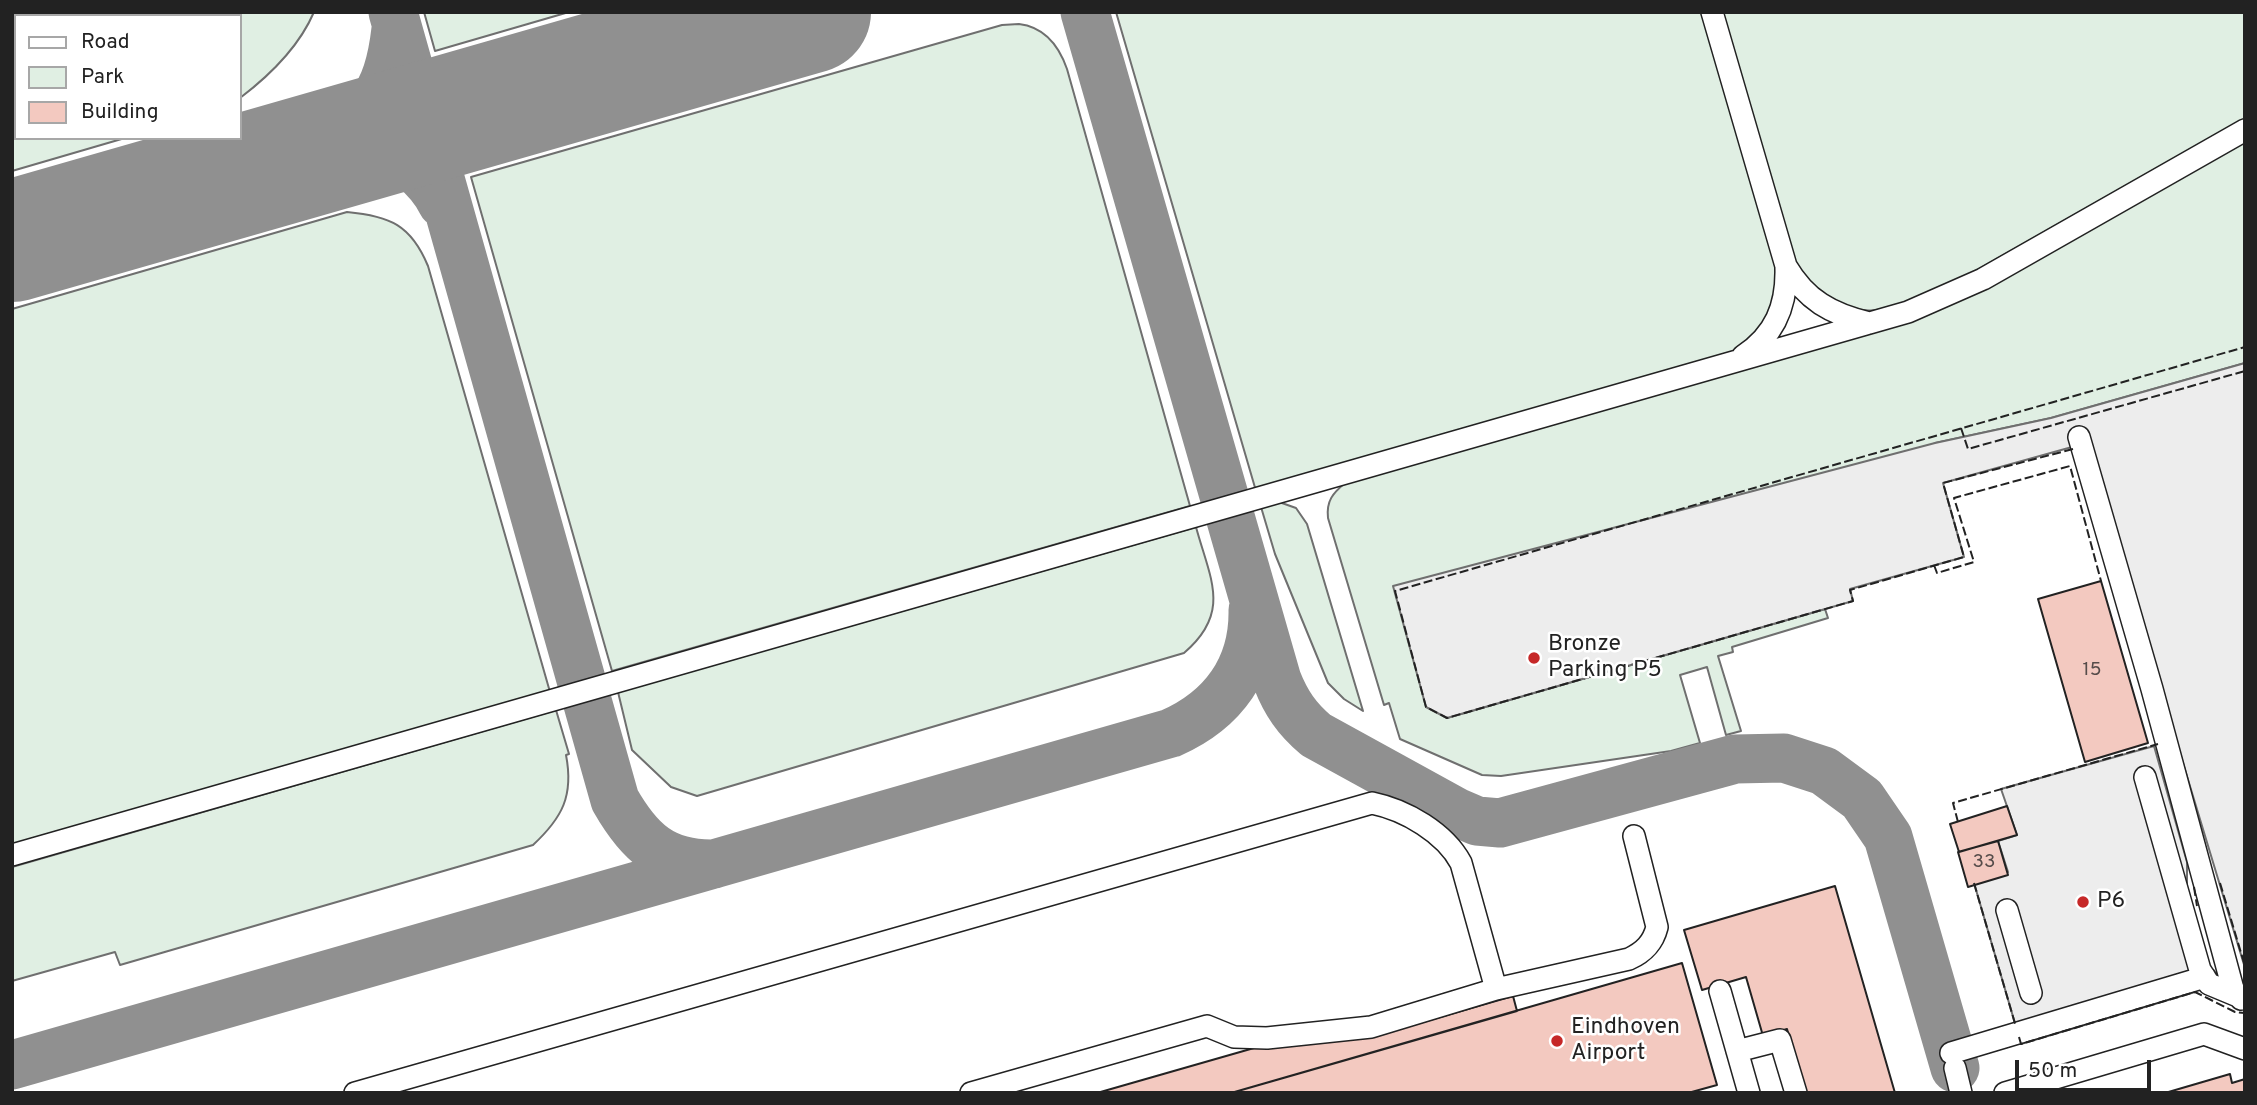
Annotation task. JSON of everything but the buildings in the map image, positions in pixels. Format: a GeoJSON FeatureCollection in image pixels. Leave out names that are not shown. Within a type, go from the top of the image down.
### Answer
{"type":"FeatureCollection","features":[{"type":"Feature","properties":{"kind":"lane"},"geometry":{"type":"LineString","coordinates":[[1712,12],[1786,266],[1798,287],[1817,304],[1844,317],[1871,324]]}},
{"type":"Feature","properties":{"kind":"lane"},"geometry":{"type":"LineString","coordinates":[[12,855],[1908,312],[1983,279],[2245,130]]}},
{"type":"Feature","properties":{"kind":"lane"},"geometry":{"type":"LineString","coordinates":[[1731,364],[1758,347],[1777,321],[1787,293],[1786,266]]}},
{"type":"Feature","properties":{"kind":"lane"},"geometry":{"type":"LineString","coordinates":[[2079,437],[2152,689],[2209,908],[2233,989],[2243,999]]}},
{"type":"Feature","properties":{"kind":"lane"},"geometry":{"type":"LineString","coordinates":[[2145,777],[2205,977],[2209,984],[2243,999]]}},
{"type":"Feature","properties":{"kind":"lane"},"geometry":{"type":"LineString","coordinates":[[355,1093],[1372,803],[1387,806],[1438,834],[1452,845],[1461,863],[1496,989]]}},
{"type":"Feature","properties":{"kind":"lane"},"geometry":{"type":"LineString","coordinates":[[971,1093],[1207,1026],[1234,1037],[1267,1038],[1371,1027],[1496,989],[1629,959],[1642,953],[1654,937],[1656,917],[1634,836]]}},
{"type":"Feature","properties":{"kind":"lane"},"geometry":{"type":"LineString","coordinates":[[2007,910],[2031,993]]}},
{"type":"Feature","properties":{"kind":"lane"},"geometry":{"type":"LineString","coordinates":[[1961,1093],[1953,1060],[2205,977]]}},
{"type":"Feature","properties":{"kind":"lane"},"geometry":{"type":"LineString","coordinates":[[1720,991],[1749,1093]]}},
{"type":"Feature","properties":{"kind":"lane"},"geometry":{"type":"LineString","coordinates":[[2005,1093],[2204,1034],[2245,1048]]}},
{"type":"Feature","properties":{"kind":"lane"},"geometry":{"type":"LineString","coordinates":[[1737,1051],[1780,1040],[1796,1093]]}},
{"type":"Feature","properties":{"kind":"green space"},"geometry":{"type":"Polygon","coordinates":[[[12,12],[314,12],[300,37],[282,60],[242,96],[242,14],[14,14],[14,140],[118,140],[12,171],[12,12]]]}},
{"type":"Feature","properties":{"kind":"green space"},"geometry":{"type":"Polygon","coordinates":[[[424,12],[569,12],[435,51],[424,12]]]}},
{"type":"Feature","properties":{"kind":"green space"},"geometry":{"type":"Polygon","coordinates":[[[1116,12],[1703,12],[1774,259],[1775,289],[1768,315],[1752,337],[1728,355],[1256,491],[1116,12]]]}},
{"type":"Feature","properties":{"kind":"green space"},"geometry":{"type":"Polygon","coordinates":[[[1722,12],[2245,12],[2245,118],[1954,283],[1889,308],[1852,308],[1834,301],[1816,288],[1797,268],[1722,12]]]}},
{"type":"Feature","properties":{"kind":"green space"},"geometry":{"type":"Polygon","coordinates":[[[1019,24],[1043,33],[1055,45],[1067,69],[1190,506],[612,671],[471,177],[1002,25],[1019,24]]]}},
{"type":"Feature","properties":{"kind":"green space"},"geometry":{"type":"Polygon","coordinates":[[[2245,135],[2245,363],[2051,418],[1935,443],[1447,718],[1825,609],[1828,618],[1732,647],[1733,652],[1718,656],[1741,731],[1726,735],[1707,667],[1680,675],[1700,743],[1671,751],[1501,776],[1482,775],[1400,739],[1389,703],[1384,705],[1328,518],[1331,498],[1345,483],[1839,342],[2245,135]]]}},
{"type":"Feature","properties":{"kind":"green space"},"geometry":{"type":"Polygon","coordinates":[[[347,212],[375,216],[397,225],[414,241],[428,266],[550,692],[12,846],[12,309],[347,212]]]}},
{"type":"Feature","properties":{"kind":"green space"},"geometry":{"type":"Polygon","coordinates":[[[1279,502],[1296,508],[1307,524],[1363,711],[1344,699],[1328,683],[1275,554],[1261,507],[1279,502]]]}},
{"type":"Feature","properties":{"kind":"green space"},"geometry":{"type":"Polygon","coordinates":[[[1196,527],[1211,579],[1213,609],[1199,638],[1184,653],[697,796],[671,787],[632,750],[618,692],[1196,527]]]}},
{"type":"Feature","properties":{"kind":"green space"},"geometry":{"type":"Polygon","coordinates":[[[556,710],[569,754],[566,755],[567,794],[552,825],[533,845],[120,965],[115,952],[12,981],[12,867],[556,710]]]}},
{"type":"Feature","properties":{"kind":"shaded area","name":"Bronze Parking P5"},"geometry":{"type":"Polygon","coordinates":[[[2245,363],[2245,968],[2176,740],[2072,447],[1943,483],[1964,557],[1850,589],[1853,601],[1447,718],[1426,707],[1393,586],[1935,443],[2051,418],[2245,363]]]}},
{"type":"Feature","properties":{"kind":"shaded area","name":"P6"},"geometry":{"type":"Polygon","coordinates":[[[2154,746],[2187,862],[2187,921],[2195,992],[2021,1044],[1974,883],[2008,872],[1998,841],[2017,835],[2001,789],[2154,746]]]}},
{"type":"Feature","properties":{"kind":"taxiway"},"geometry":{"type":"LineString","coordinates":[[393,12],[615,800],[633,828],[654,848],[680,860],[714,864]]}},
{"type":"Feature","properties":{"kind":"taxiway"},"geometry":{"type":"LineString","coordinates":[[1085,12],[1277,680],[1298,717],[1316,735],[1477,821],[1500,823],[1735,759],[1784,758],[1824,771],[1862,799],[1888,837],[1955,1068]]}},
{"type":"Feature","properties":{"kind":"taxiway"},"geometry":{"type":"LineString","coordinates":[[313,154],[348,128],[372,103],[387,73],[396,29]]}},
{"type":"Feature","properties":{"kind":"taxiway"},"geometry":{"type":"LineString","coordinates":[[312,155],[358,147],[382,149],[403,160],[422,176],[442,203]]}},
{"type":"Feature","properties":{"kind":"taxiway"},"geometry":{"type":"LineString","coordinates":[[12,1065],[1171,733],[1206,712],[1232,685],[1248,650],[1253,610]]}},
{"type":"Feature","properties":{"kind":"runway"},"geometry":{"type":"LineString","coordinates":[[12,241],[810,12]]}},
{"type":"Feature","properties":{"kind":"fence"},"geometry":{"type":"LineString","coordinates":[[2073,449],[1943,483],[1964,557],[1850,590],[1853,601],[1447,718],[1426,707],[1395,591],[2245,347]]}},
{"type":"Feature","properties":{"kind":"fence"},"geometry":{"type":"LineString","coordinates":[[1961,428],[1968,449],[2245,371]]}},
{"type":"Feature","properties":{"kind":"fence"},"geometry":{"type":"LineString","coordinates":[[1934,565],[1937,573],[1974,562],[1954,498],[2070,466],[2101,581]]}},
{"type":"Feature","properties":{"kind":"fence"},"geometry":{"type":"LineString","coordinates":[[1958,822],[1953,803],[2158,744]]}},
{"type":"Feature","properties":{"kind":"fence"},"geometry":{"type":"LineString","coordinates":[[1974,883],[2016,1027]]}},
{"type":"Feature","properties":{"kind":"fence"},"geometry":{"type":"LineString","coordinates":[[2220,883],[2245,966]]}},
{"type":"Feature","properties":{"kind":"fence"},"geometry":{"type":"LineString","coordinates":[[2194,887],[2197,906]]}},
{"type":"Feature","properties":{"kind":"fence"},"geometry":{"type":"LineString","coordinates":[[2019,1037],[2021,1044],[2195,992],[2235,1012],[2245,1013]]}},
{"type":"Feature","properties":{"kind":"place","name":"Bronze Parking P5"},"geometry":{"type":"Point","coordinates":[1534,658]}},
{"type":"Feature","properties":{"kind":"place","name":"P6"},"geometry":{"type":"Point","coordinates":[2083,902]}},
{"type":"Feature","properties":{"kind":"place","name":"Eindhoven Airport"},"geometry":{"type":"Point","coordinates":[1557,1041]}}]}
